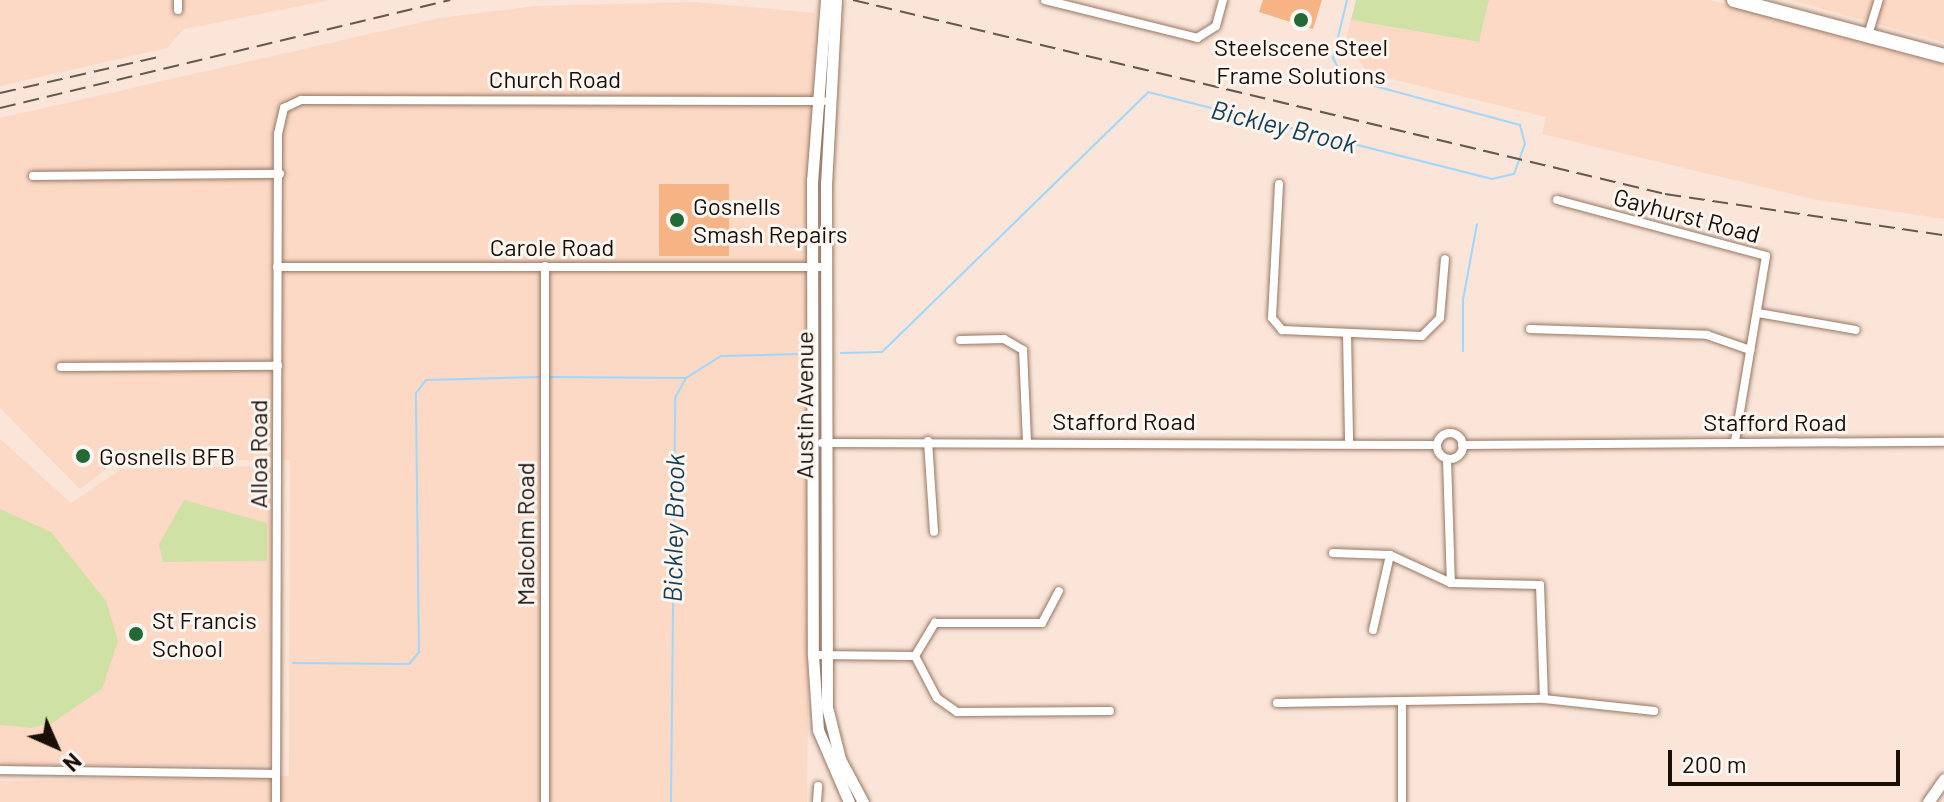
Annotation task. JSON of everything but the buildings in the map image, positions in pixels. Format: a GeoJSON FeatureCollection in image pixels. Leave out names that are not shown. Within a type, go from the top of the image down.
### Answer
{"type":"FeatureCollection","features":[{"type":"Feature","properties":{"kind":"highway"},"geometry":{"type":"LineString","coordinates":[[1734,0],[1944,49]]}},
{"type":"Feature","properties":{"kind":"highway"},"geometry":{"type":"LineString","coordinates":[[1763,0],[1944,56]]}},
{"type":"Feature","properties":{"kind":"main road","name":"Austin Avenue"},"geometry":{"type":"LineString","coordinates":[[826,0],[812,267],[813,655],[818,730],[849,802]]}},
{"type":"Feature","properties":{"kind":"main road","name":"Austin Avenue"},"geometry":{"type":"LineString","coordinates":[[836,0],[821,101],[826,267],[826,655],[831,729],[863,802]]}},
{"type":"Feature","properties":{"kind":"main road"},"geometry":{"type":"LineString","coordinates":[[1928,802],[1944,779]]}},
{"type":"Feature","properties":{"kind":"main road"},"geometry":{"type":"LineString","coordinates":[[1936,802],[1944,791]]}},
{"type":"Feature","properties":{"kind":"street"},"geometry":{"type":"LineString","coordinates":[[178,0],[178,10]]}},
{"type":"Feature","properties":{"kind":"street"},"geometry":{"type":"LineString","coordinates":[[1045,0],[1197,38],[1216,26],[1223,0]]}},
{"type":"Feature","properties":{"kind":"street"},"geometry":{"type":"LineString","coordinates":[[1869,32],[1879,0]]}},
{"type":"Feature","properties":{"kind":"street","name":"Church Road"},"geometry":{"type":"LineString","coordinates":[[284,108],[301,100],[821,101]]}},
{"type":"Feature","properties":{"kind":"street","name":"Alloa Road"},"geometry":{"type":"LineString","coordinates":[[276,802],[277,267],[284,108]]}},
{"type":"Feature","properties":{"kind":"street"},"geometry":{"type":"LineString","coordinates":[[33,176],[280,174]]}},
{"type":"Feature","properties":{"kind":"street"},"geometry":{"type":"LineString","coordinates":[[1279,184],[1272,318],[1292,333],[1422,336],[1434,329],[1445,259]]}},
{"type":"Feature","properties":{"kind":"street","name":"Gayhurst Road"},"geometry":{"type":"LineString","coordinates":[[1557,200],[1766,256],[1735,442]]}},
{"type":"Feature","properties":{"kind":"street","name":"Malcolm Road"},"geometry":{"type":"LineString","coordinates":[[545,266],[545,802]]}},
{"type":"Feature","properties":{"kind":"street","name":"Carole Road"},"geometry":{"type":"LineString","coordinates":[[277,267],[826,267]]}},
{"type":"Feature","properties":{"kind":"street"},"geometry":{"type":"LineString","coordinates":[[1758,313],[1856,330]]}},
{"type":"Feature","properties":{"kind":"street"},"geometry":{"type":"LineString","coordinates":[[1530,329],[1707,335],[1750,350]]}},
{"type":"Feature","properties":{"kind":"street"},"geometry":{"type":"LineString","coordinates":[[1347,333],[1349,441]]}},
{"type":"Feature","properties":{"kind":"street"},"geometry":{"type":"LineString","coordinates":[[960,340],[1004,339],[1023,350],[1027,442]]}},
{"type":"Feature","properties":{"kind":"street"},"geometry":{"type":"LineString","coordinates":[[61,367],[278,366]]}},
{"type":"Feature","properties":{"kind":"street","name":"Stafford Road"},"geometry":{"type":"LineString","coordinates":[[811,443],[1349,441],[1437,445],[1448,434],[1462,445],[1944,442]]}},
{"type":"Feature","properties":{"kind":"street"},"geometry":{"type":"LineString","coordinates":[[928,441],[934,532]]}},
{"type":"Feature","properties":{"kind":"street"},"geometry":{"type":"LineString","coordinates":[[1437,445],[1447,459],[1451,583]]}},
{"type":"Feature","properties":{"kind":"street"},"geometry":{"type":"LineString","coordinates":[[1447,459],[1462,445]]}},
{"type":"Feature","properties":{"kind":"street"},"geometry":{"type":"LineString","coordinates":[[1333,553],[1390,555],[1451,583],[1540,585],[1544,699]]}},
{"type":"Feature","properties":{"kind":"street"},"geometry":{"type":"LineString","coordinates":[[1373,630],[1390,555]]}},
{"type":"Feature","properties":{"kind":"street"},"geometry":{"type":"LineString","coordinates":[[915,656],[935,623],[1042,623],[1059,591]]}},
{"type":"Feature","properties":{"kind":"street"},"geometry":{"type":"LineString","coordinates":[[813,655],[915,656]]}},
{"type":"Feature","properties":{"kind":"street"},"geometry":{"type":"LineString","coordinates":[[915,656],[937,698],[957,712],[1110,711]]}},
{"type":"Feature","properties":{"kind":"street"},"geometry":{"type":"LineString","coordinates":[[1277,703],[1544,699],[1654,711]]}},
{"type":"Feature","properties":{"kind":"street"},"geometry":{"type":"LineString","coordinates":[[1402,701],[1402,802]]}},
{"type":"Feature","properties":{"kind":"street"},"geometry":{"type":"LineString","coordinates":[[0,770],[276,774]]}},
{"type":"Feature","properties":{"kind":"street"},"geometry":{"type":"LineString","coordinates":[[817,802],[818,786]]}},
{"type":"Feature","properties":{"kind":"shaded area"},"geometry":{"type":"Polygon","coordinates":[[[0,0],[329,0],[184,29],[167,48],[0,86],[0,0]]]}},
{"type":"Feature","properties":{"kind":"shaded area"},"geometry":{"type":"Polygon","coordinates":[[[1489,0],[1710,0],[1944,65],[1944,219],[1813,199],[1542,134],[1546,117],[1367,73],[1346,38],[1351,20],[1478,42],[1489,0]]]}},
{"type":"Feature","properties":{"kind":"shaded area"},"geometry":{"type":"Polygon","coordinates":[[[1791,0],[1944,0],[1944,42],[1877,24],[1791,0]]]}},
{"type":"Feature","properties":{"kind":"shaded area"},"geometry":{"type":"Polygon","coordinates":[[[694,2],[815,13],[807,802],[0,802],[0,781],[289,776],[290,460],[118,460],[80,489],[0,408],[0,118],[440,18],[536,6],[694,2]]]}},
{"type":"Feature","properties":{"kind":"shaded area","name":"St Francis School"},"geometry":{"type":"Polygon","coordinates":[[[0,439],[71,503],[121,469],[273,466],[270,765],[0,765],[0,439]]]}},
{"type":"Feature","properties":{"kind":"green space"},"geometry":{"type":"Polygon","coordinates":[[[1356,0],[1489,0],[1479,42],[1351,20],[1356,0]]]}},
{"type":"Feature","properties":{"kind":"green space"},"geometry":{"type":"Polygon","coordinates":[[[184,500],[267,523],[267,561],[163,562],[159,544],[184,500]]]}},
{"type":"Feature","properties":{"kind":"green space"},"geometry":{"type":"Polygon","coordinates":[[[0,509],[51,532],[106,601],[118,641],[102,689],[52,723],[31,728],[0,725],[0,509]]]}},
{"type":"Feature","properties":{"kind":"waterway","name":"Bickley Brook"},"geometry":{"type":"LineString","coordinates":[[841,353],[882,352],[1148,92],[1492,179],[1514,174],[1525,144],[1520,125],[1344,78],[1333,58],[1347,0]]}},
{"type":"Feature","properties":{"kind":"waterway"},"geometry":{"type":"LineString","coordinates":[[1463,351],[1463,300],[1477,224]]}},
{"type":"Feature","properties":{"kind":"waterway","name":"Bickley Brook"},"geometry":{"type":"LineString","coordinates":[[671,802],[675,398],[686,378],[721,356],[801,354]]}},
{"type":"Feature","properties":{"kind":"waterway"},"geometry":{"type":"LineString","coordinates":[[293,663],[409,664],[419,652],[416,393],[426,380],[541,377]]}},
{"type":"Feature","properties":{"kind":"waterway"},"geometry":{"type":"LineString","coordinates":[[547,377],[686,378]]}},
{"type":"Feature","properties":{"kind":"railway"},"geometry":{"type":"LineString","coordinates":[[0,108],[450,0]]}},
{"type":"Feature","properties":{"kind":"railway"},"geometry":{"type":"LineString","coordinates":[[853,0],[1665,194],[1944,235]]}},
{"type":"Feature","properties":{"kind":"railway"},"geometry":{"type":"LineString","coordinates":[[0,93],[163,56]]}},
{"type":"Feature","properties":{"kind":"place","name":"Steelscene Steel Frame Solutions"},"geometry":{"type":"Point","coordinates":[1301,20]}},
{"type":"Feature","properties":{"kind":"place","name":"Gosnells Smash Repairs"},"geometry":{"type":"Point","coordinates":[677,220]}},
{"type":"Feature","properties":{"kind":"place","name":"Gosnells BFB"},"geometry":{"type":"Point","coordinates":[83,456]}},
{"type":"Feature","properties":{"kind":"place","name":"St Francis School"},"geometry":{"type":"Point","coordinates":[136,634]}}]}
